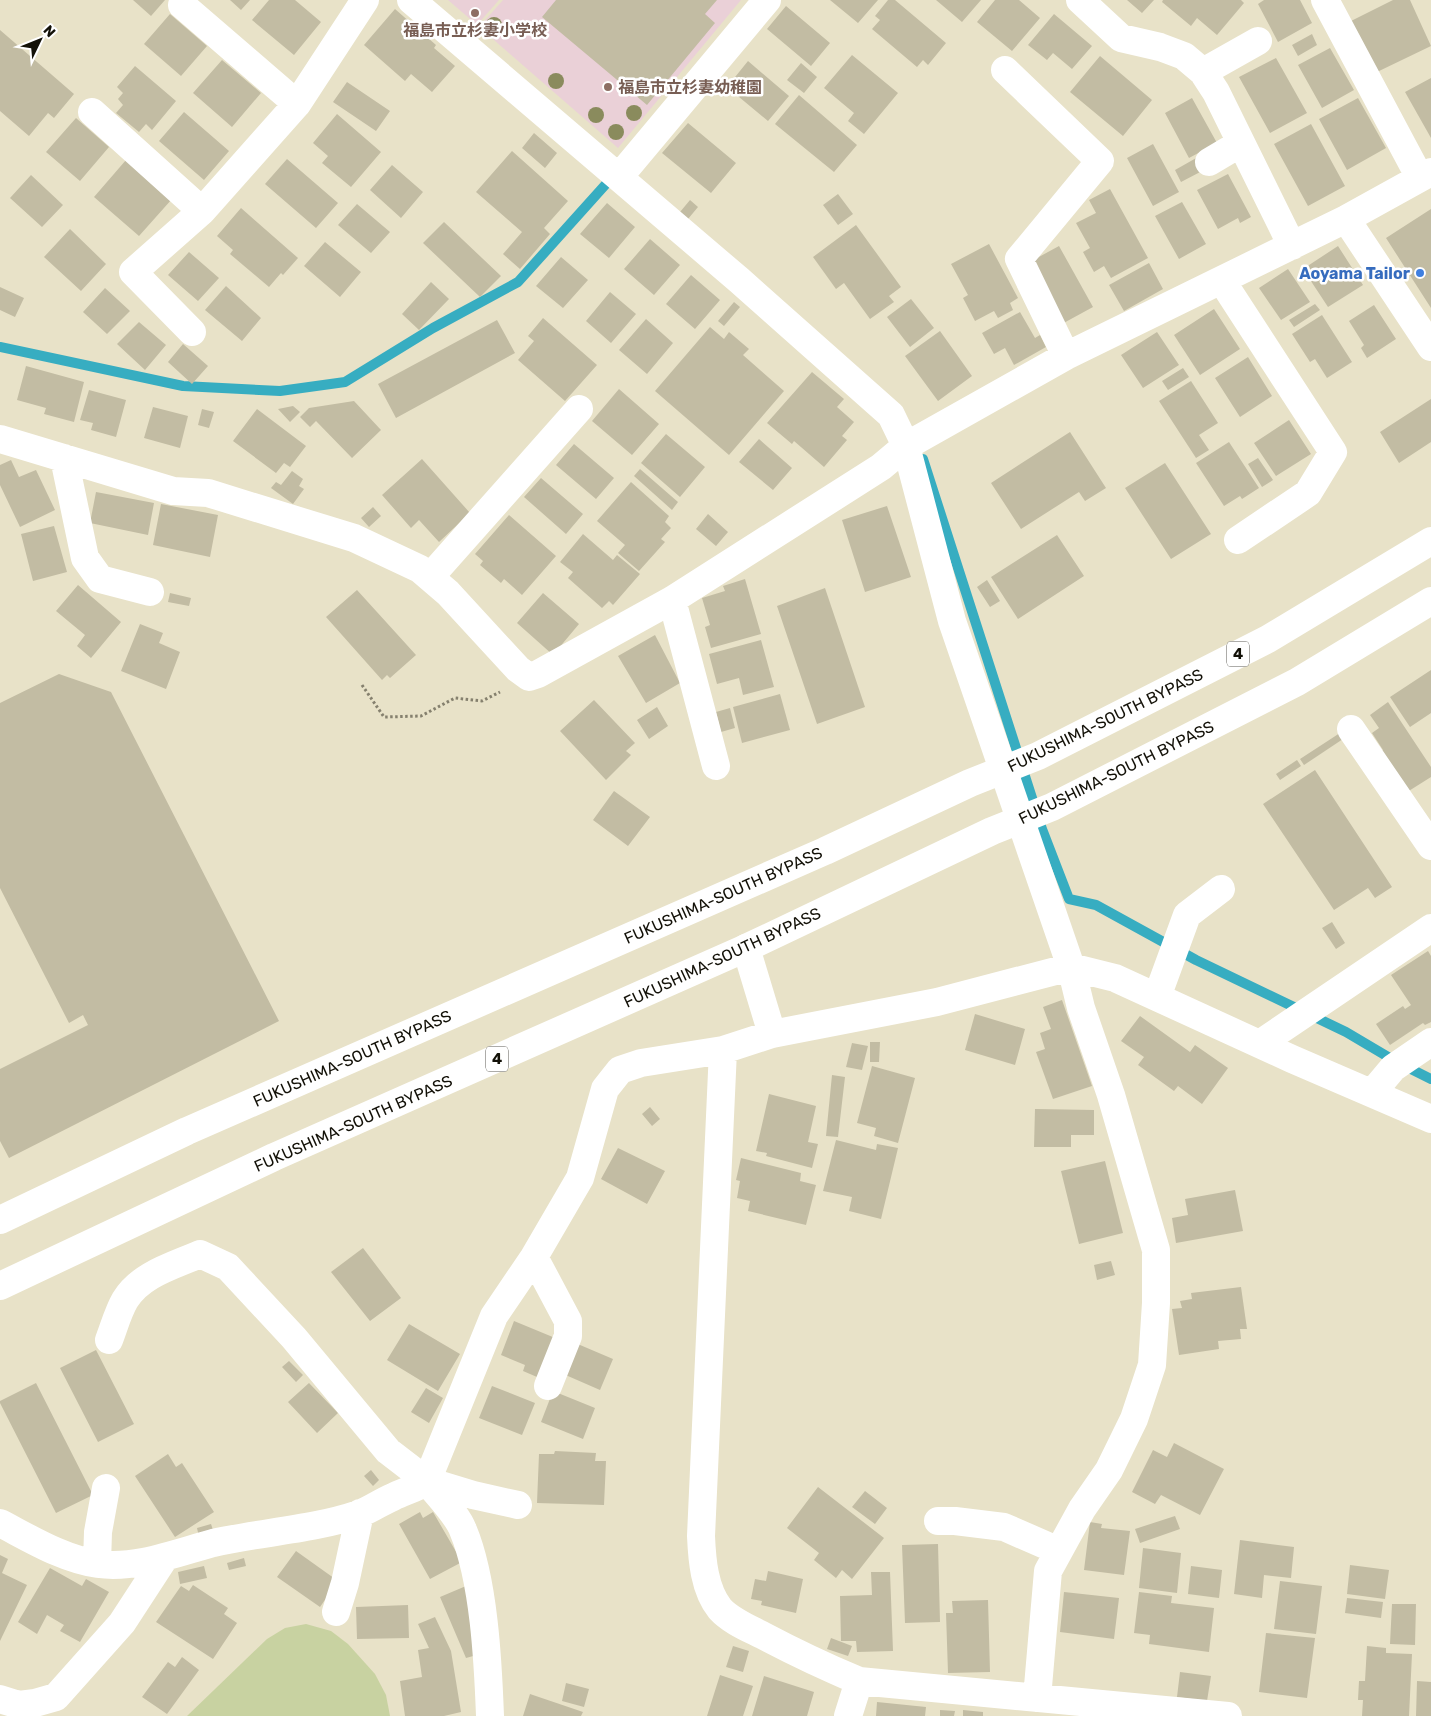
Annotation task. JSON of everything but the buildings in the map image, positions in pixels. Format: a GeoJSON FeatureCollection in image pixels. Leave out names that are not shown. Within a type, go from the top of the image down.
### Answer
{"type":"FeatureCollection","features":[{"type":"Feature","properties":{"kind":"main road"},"geometry":{"type":"LineString","coordinates":[[192,332],[133,272],[202,211],[297,104],[365,0]]}},
{"type":"Feature","properties":{"kind":"main road"},"geometry":{"type":"LineString","coordinates":[[411,0],[739,280],[891,415],[906,446],[952,621],[1070,967],[1081,1008],[1114,1105],[1156,1250],[1156,1303],[1152,1364],[1134,1419],[1109,1470],[1082,1510],[1048,1571],[1037,1698]]}},
{"type":"Feature","properties":{"kind":"main road"},"geometry":{"type":"LineString","coordinates":[[619,177],[767,0]]}},
{"type":"Feature","properties":{"kind":"main road"},"geometry":{"type":"LineString","coordinates":[[1080,0],[1122,38],[1160,47],[1184,56],[1203,72],[1216,92],[1292,246]]}},
{"type":"Feature","properties":{"kind":"main road"},"geometry":{"type":"LineString","coordinates":[[0,439],[173,490],[208,493],[354,538],[420,568],[448,593],[518,669],[529,677],[538,674],[672,600],[881,467],[906,446],[1066,356],[1346,219],[1426,175],[1332,2]]}},
{"type":"Feature","properties":{"kind":"main road"},"geometry":{"type":"LineString","coordinates":[[182,5],[297,104]]}},
{"type":"Feature","properties":{"kind":"main road"},"geometry":{"type":"LineString","coordinates":[[1203,72],[1258,42]]}},
{"type":"Feature","properties":{"kind":"main road"},"geometry":{"type":"LineString","coordinates":[[1005,70],[1100,161],[1019,259],[1066,356]]}},
{"type":"Feature","properties":{"kind":"main road"},"geometry":{"type":"LineString","coordinates":[[92,112],[202,211]]}},
{"type":"Feature","properties":{"kind":"main road"},"geometry":{"type":"LineString","coordinates":[[1209,162],[1241,144]]}},
{"type":"Feature","properties":{"kind":"main road"},"geometry":{"type":"LineString","coordinates":[[1346,219],[1431,346]]}},
{"type":"Feature","properties":{"kind":"main road"},"geometry":{"type":"LineString","coordinates":[[1222,281],[1333,452],[1308,493],[1238,540]]}},
{"type":"Feature","properties":{"kind":"main road"},"geometry":{"type":"LineString","coordinates":[[430,577],[578,408]]}},
{"type":"Feature","properties":{"kind":"main road"},"geometry":{"type":"LineString","coordinates":[[64,458],[85,558],[100,580],[150,592]]}},
{"type":"Feature","properties":{"kind":"main road","name":"FUKUSHIMA-SOUTH BYPASS"},"geometry":{"type":"LineString","coordinates":[[0,1220],[187,1131],[825,851],[970,783],[1038,756],[1268,639],[1431,541]]}},
{"type":"Feature","properties":{"kind":"main road"},"geometry":{"type":"LineString","coordinates":[[672,600],[716,766]]}},
{"type":"Feature","properties":{"kind":"main road","name":"FUKUSHIMA-SOUTH BYPASS"},"geometry":{"type":"LineString","coordinates":[[0,1286],[274,1158],[746,948],[992,831],[1052,807],[1297,682],[1431,601]]}},
{"type":"Feature","properties":{"kind":"main road"},"geometry":{"type":"LineString","coordinates":[[1351,729],[1431,846]]}},
{"type":"Feature","properties":{"kind":"main road"},"geometry":{"type":"LineString","coordinates":[[1157,997],[1187,915],[1221,889]]}},
{"type":"Feature","properties":{"kind":"main road"},"geometry":{"type":"LineString","coordinates":[[1261,1043],[1431,928]]}},
{"type":"Feature","properties":{"kind":"main road"},"geometry":{"type":"LineString","coordinates":[[746,948],[772,1034]]}},
{"type":"Feature","properties":{"kind":"main road"},"geometry":{"type":"LineString","coordinates":[[0,1523],[58,1552],[97,1564],[118,1565],[165,1557],[214,1543],[337,1520],[360,1513],[394,1496],[414,1489],[427,1481],[494,1316],[534,1257],[580,1178],[605,1089],[620,1070],[642,1063],[723,1050],[772,1034],[937,1002],[1070,967],[1115,978],[1261,1043],[1292,1059],[1431,1119]]}},
{"type":"Feature","properties":{"kind":"main road"},"geometry":{"type":"LineString","coordinates":[[1372,1092],[1393,1068],[1431,1042]]}},
{"type":"Feature","properties":{"kind":"main road"},"geometry":{"type":"LineString","coordinates":[[723,1050],[701,1536],[703,1566],[710,1588],[720,1608],[736,1622],[806,1658],[859,1681],[1228,1716]]}},
{"type":"Feature","properties":{"kind":"main road"},"geometry":{"type":"LineString","coordinates":[[108,1340],[124,1301],[138,1284],[200,1254],[228,1267],[294,1338],[388,1451],[427,1481],[463,1529],[475,1571],[488,1664],[490,1716]]}},
{"type":"Feature","properties":{"kind":"main road"},"geometry":{"type":"LineString","coordinates":[[534,1257],[568,1321],[568,1336],[548,1386]]}},
{"type":"Feature","properties":{"kind":"main road"},"geometry":{"type":"LineString","coordinates":[[427,1481],[473,1495],[518,1505]]}},
{"type":"Feature","properties":{"kind":"main road"},"geometry":{"type":"LineString","coordinates":[[97,1564],[98,1532],[106,1488]]}},
{"type":"Feature","properties":{"kind":"main road"},"geometry":{"type":"LineString","coordinates":[[336,1612],[345,1583],[360,1513]]}},
{"type":"Feature","properties":{"kind":"main road"},"geometry":{"type":"LineString","coordinates":[[938,1520],[955,1520],[1004,1528],[1059,1551]]}},
{"type":"Feature","properties":{"kind":"main road"},"geometry":{"type":"LineString","coordinates":[[11,1707],[56,1697],[122,1623],[165,1557]]}},
{"type":"Feature","properties":{"kind":"main road"},"geometry":{"type":"LineString","coordinates":[[848,1716],[859,1681]]}},
{"type":"Feature","properties":{"kind":"path"},"geometry":{"type":"LineString","coordinates":[[362,685],[384,717],[421,716],[455,698],[482,701],[529,677]]}},
{"type":"Feature","properties":{"kind":"shaded area","name":"福島市立杉妻小学校"},"geometry":{"type":"Polygon","coordinates":[[[448,0],[499,0],[477,25],[448,0]]]}},
{"type":"Feature","properties":{"kind":"shaded area","name":"福島市立杉妻幼稚園"},"geometry":{"type":"Polygon","coordinates":[[[503,0],[741,0],[618,148],[479,27],[503,0]]]}},
{"type":"Feature","properties":{"kind":"green space"},"geometry":{"type":"Polygon","coordinates":[[[306,1624],[331,1631],[348,1644],[375,1674],[386,1695],[390,1716],[187,1716],[267,1639],[285,1628],[306,1624]]]}},
{"type":"Feature","properties":{"kind":"waterway"},"geometry":{"type":"LineString","coordinates":[[0,347],[183,386],[280,391],[345,382],[433,328],[518,282],[606,184]]}},
{"type":"Feature","properties":{"kind":"waterway"},"geometry":{"type":"LineString","coordinates":[[923,459],[1042,829],[1069,899],[1096,905],[1196,960],[1346,1032],[1395,1061],[1431,1079]]}},
{"type":"Feature","properties":{"kind":"place","name":"福島市立杉妻小学校"},"geometry":{"type":"Point","coordinates":[475,13]}},
{"type":"Feature","properties":{"kind":"place","name":"福島市立杉妻幼稚園"},"geometry":{"type":"Point","coordinates":[608,87]}},
{"type":"Feature","properties":{"kind":"place","name":"Aoyama Tailor"},"geometry":{"type":"Point","coordinates":[1420,273]}}]}
